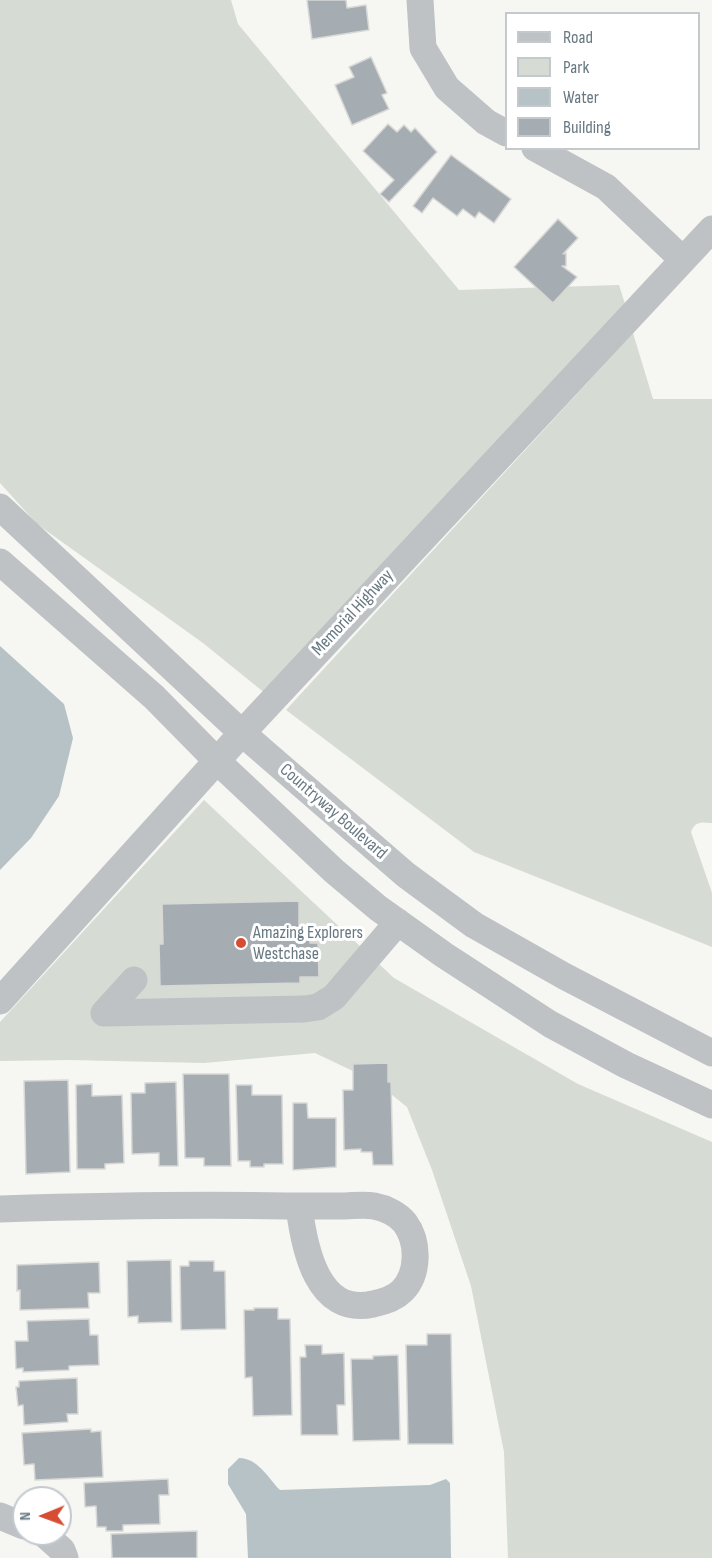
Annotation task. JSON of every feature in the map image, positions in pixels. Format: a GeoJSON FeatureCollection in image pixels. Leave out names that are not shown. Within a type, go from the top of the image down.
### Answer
{"type":"FeatureCollection","features":[{"type":"Feature","properties":{"kind":"street"},"geometry":{"type":"LineString","coordinates":[[420,0],[423,48],[447,88],[486,123],[505,132]]}},
{"type":"Feature","properties":{"kind":"street"},"geometry":{"type":"LineString","coordinates":[[539,150],[606,187],[682,261]]}},
{"type":"Feature","properties":{"kind":"street","name":"Memorial Highway"},"geometry":{"type":"LineString","coordinates":[[0,1001],[217,760],[712,229]]}},
{"type":"Feature","properties":{"kind":"street","name":"Countryway Boulevard"},"geometry":{"type":"LineString","coordinates":[[0,507],[242,733],[406,875],[474,925],[564,976],[712,1053]]}},
{"type":"Feature","properties":{"kind":"street"},"geometry":{"type":"LineString","coordinates":[[0,561],[154,698],[334,871],[398,922],[550,1024],[626,1065],[712,1105]]}},
{"type":"Feature","properties":{"kind":"street"},"geometry":{"type":"LineString","coordinates":[[134,980],[104,1013],[318,1007],[334,997],[398,922]]}},
{"type":"Feature","properties":{"kind":"street"},"geometry":{"type":"LineString","coordinates":[[0,1209],[181,1204],[369,1205],[394,1214],[405,1223],[414,1241],[415,1261],[411,1277],[402,1292],[381,1302],[362,1306],[338,1299],[328,1292],[309,1257],[303,1238],[299,1206]]}},
{"type":"Feature","properties":{"kind":"green space"},"geometry":{"type":"Polygon","coordinates":[[[0,0],[231,0],[238,24],[459,290],[619,285],[625,304],[266,694],[203,643],[37,524],[0,483],[0,0]]]}},
{"type":"Feature","properties":{"kind":"green space"},"geometry":{"type":"Polygon","coordinates":[[[633,333],[653,399],[712,399],[712,823],[697,824],[691,832],[712,893],[712,947],[474,852],[286,710],[633,333]]]}},
{"type":"Feature","properties":{"kind":"green space"},"geometry":{"type":"Polygon","coordinates":[[[204,800],[394,978],[578,1084],[712,1142],[712,1558],[508,1558],[504,1452],[471,1286],[432,1170],[407,1107],[376,1082],[315,1053],[204,1063],[0,1061],[0,1022],[204,800]]]}},
{"type":"Feature","properties":{"kind":"water"},"geometry":{"type":"Polygon","coordinates":[[[0,646],[64,704],[73,738],[59,796],[31,838],[0,870],[0,646]]]}},
{"type":"Feature","properties":{"kind":"water"},"geometry":{"type":"Polygon","coordinates":[[[239,1458],[252,1461],[280,1490],[430,1485],[446,1479],[450,1483],[451,1558],[248,1558],[246,1514],[228,1484],[228,1469],[239,1458]]]}},
{"type":"Feature","properties":{"kind":"building"},"geometry":{"type":"Polygon","coordinates":[[[307,0],[346,0],[347,8],[366,5],[369,30],[312,39],[307,0]]]}},
{"type":"Feature","properties":{"kind":"building"},"geometry":{"type":"Polygon","coordinates":[[[371,57],[387,93],[382,95],[389,109],[352,125],[335,85],[354,77],[349,67],[371,57]]]}},
{"type":"Feature","properties":{"kind":"building"},"geometry":{"type":"Polygon","coordinates":[[[388,124],[397,132],[404,125],[411,132],[415,128],[437,152],[389,202],[380,194],[394,180],[363,151],[388,124]]]}},
{"type":"Feature","properties":{"kind":"building"},"geometry":{"type":"Polygon","coordinates":[[[451,155],[511,199],[494,223],[479,212],[475,218],[463,209],[457,216],[433,198],[422,213],[413,206],[451,155]]]}},
{"type":"Feature","properties":{"kind":"building"},"geometry":{"type":"Polygon","coordinates":[[[558,219],[578,238],[563,254],[566,253],[566,266],[562,266],[577,277],[553,303],[514,267],[558,219]]]}},
{"type":"Feature","properties":{"kind":"building","name":"Amazing Explorers Westchase"},"geometry":{"type":"Polygon","coordinates":[[[299,901],[299,925],[309,925],[310,943],[318,943],[319,977],[300,977],[300,983],[160,986],[159,944],[163,944],[162,904],[299,901]]]}},
{"type":"Feature","properties":{"kind":"building"},"geometry":{"type":"Polygon","coordinates":[[[388,1063],[388,1082],[391,1082],[393,1165],[373,1165],[372,1152],[361,1152],[361,1149],[344,1150],[343,1090],[353,1090],[353,1064],[388,1063]]]}},
{"type":"Feature","properties":{"kind":"building"},"geometry":{"type":"Polygon","coordinates":[[[183,1074],[229,1074],[231,1166],[204,1166],[204,1158],[185,1158],[183,1074]]]}},
{"type":"Feature","properties":{"kind":"building"},"geometry":{"type":"Polygon","coordinates":[[[68,1080],[70,1172],[26,1174],[24,1081],[68,1080]]]}},
{"type":"Feature","properties":{"kind":"building"},"geometry":{"type":"Polygon","coordinates":[[[176,1082],[178,1166],[159,1166],[159,1153],[132,1154],[131,1093],[145,1093],[145,1083],[176,1082]]]}},
{"type":"Feature","properties":{"kind":"building"},"geometry":{"type":"Polygon","coordinates":[[[92,1084],[92,1096],[122,1095],[124,1163],[105,1164],[105,1169],[77,1169],[76,1085],[92,1084]]]}},
{"type":"Feature","properties":{"kind":"building"},"geometry":{"type":"Polygon","coordinates":[[[236,1085],[252,1085],[252,1095],[282,1095],[283,1164],[250,1167],[250,1161],[238,1161],[236,1085]]]}},
{"type":"Feature","properties":{"kind":"building"},"geometry":{"type":"Polygon","coordinates":[[[293,1103],[307,1103],[308,1118],[336,1118],[336,1167],[293,1170],[293,1103]]]}},
{"type":"Feature","properties":{"kind":"building"},"geometry":{"type":"Polygon","coordinates":[[[171,1260],[172,1322],[138,1323],[138,1316],[128,1317],[127,1261],[171,1260]]]}},
{"type":"Feature","properties":{"kind":"building"},"geometry":{"type":"Polygon","coordinates":[[[189,1261],[214,1261],[214,1271],[225,1271],[226,1329],[181,1330],[180,1266],[189,1266],[189,1261]]]}},
{"type":"Feature","properties":{"kind":"building"},"geometry":{"type":"Polygon","coordinates":[[[99,1262],[100,1293],[88,1293],[89,1308],[20,1310],[17,1265],[99,1262]]]}},
{"type":"Feature","properties":{"kind":"building"},"geometry":{"type":"Polygon","coordinates":[[[254,1308],[278,1308],[278,1319],[290,1319],[292,1415],[253,1416],[252,1377],[245,1378],[244,1310],[254,1310],[254,1308]]]}},
{"type":"Feature","properties":{"kind":"building"},"geometry":{"type":"Polygon","coordinates":[[[89,1319],[90,1335],[98,1335],[99,1365],[69,1366],[69,1370],[23,1372],[23,1368],[16,1369],[15,1341],[28,1341],[27,1321],[89,1319]]]}},
{"type":"Feature","properties":{"kind":"building"},"geometry":{"type":"Polygon","coordinates":[[[427,1334],[451,1334],[453,1444],[408,1444],[406,1345],[427,1345],[427,1334]]]}},
{"type":"Feature","properties":{"kind":"building"},"geometry":{"type":"Polygon","coordinates":[[[305,1345],[322,1345],[322,1354],[344,1353],[345,1405],[337,1405],[338,1435],[301,1435],[300,1357],[306,1357],[305,1345]]]}},
{"type":"Feature","properties":{"kind":"building"},"geometry":{"type":"Polygon","coordinates":[[[398,1355],[400,1440],[353,1441],[351,1359],[373,1359],[373,1356],[398,1355]]]}},
{"type":"Feature","properties":{"kind":"building"},"geometry":{"type":"Polygon","coordinates":[[[77,1378],[78,1414],[67,1414],[68,1422],[24,1425],[23,1405],[18,1406],[16,1387],[19,1387],[19,1381],[77,1378]]]}},
{"type":"Feature","properties":{"kind":"building"},"geometry":{"type":"Polygon","coordinates":[[[91,1429],[91,1432],[101,1431],[103,1477],[35,1480],[34,1464],[24,1465],[22,1433],[91,1429]]]}},
{"type":"Feature","properties":{"kind":"building"},"geometry":{"type":"Polygon","coordinates":[[[168,1479],[169,1495],[159,1495],[160,1524],[123,1525],[123,1531],[106,1531],[106,1527],[97,1527],[96,1506],[85,1507],[84,1483],[168,1479]]]}},
{"type":"Feature","properties":{"kind":"building"},"geometry":{"type":"Polygon","coordinates":[[[197,1531],[197,1558],[112,1558],[111,1534],[197,1531]]]}},
{"type":"Feature","properties":{"kind":"place","name":"Amazing Explorers Westchase"},"geometry":{"type":"Point","coordinates":[241,943]}}]}
